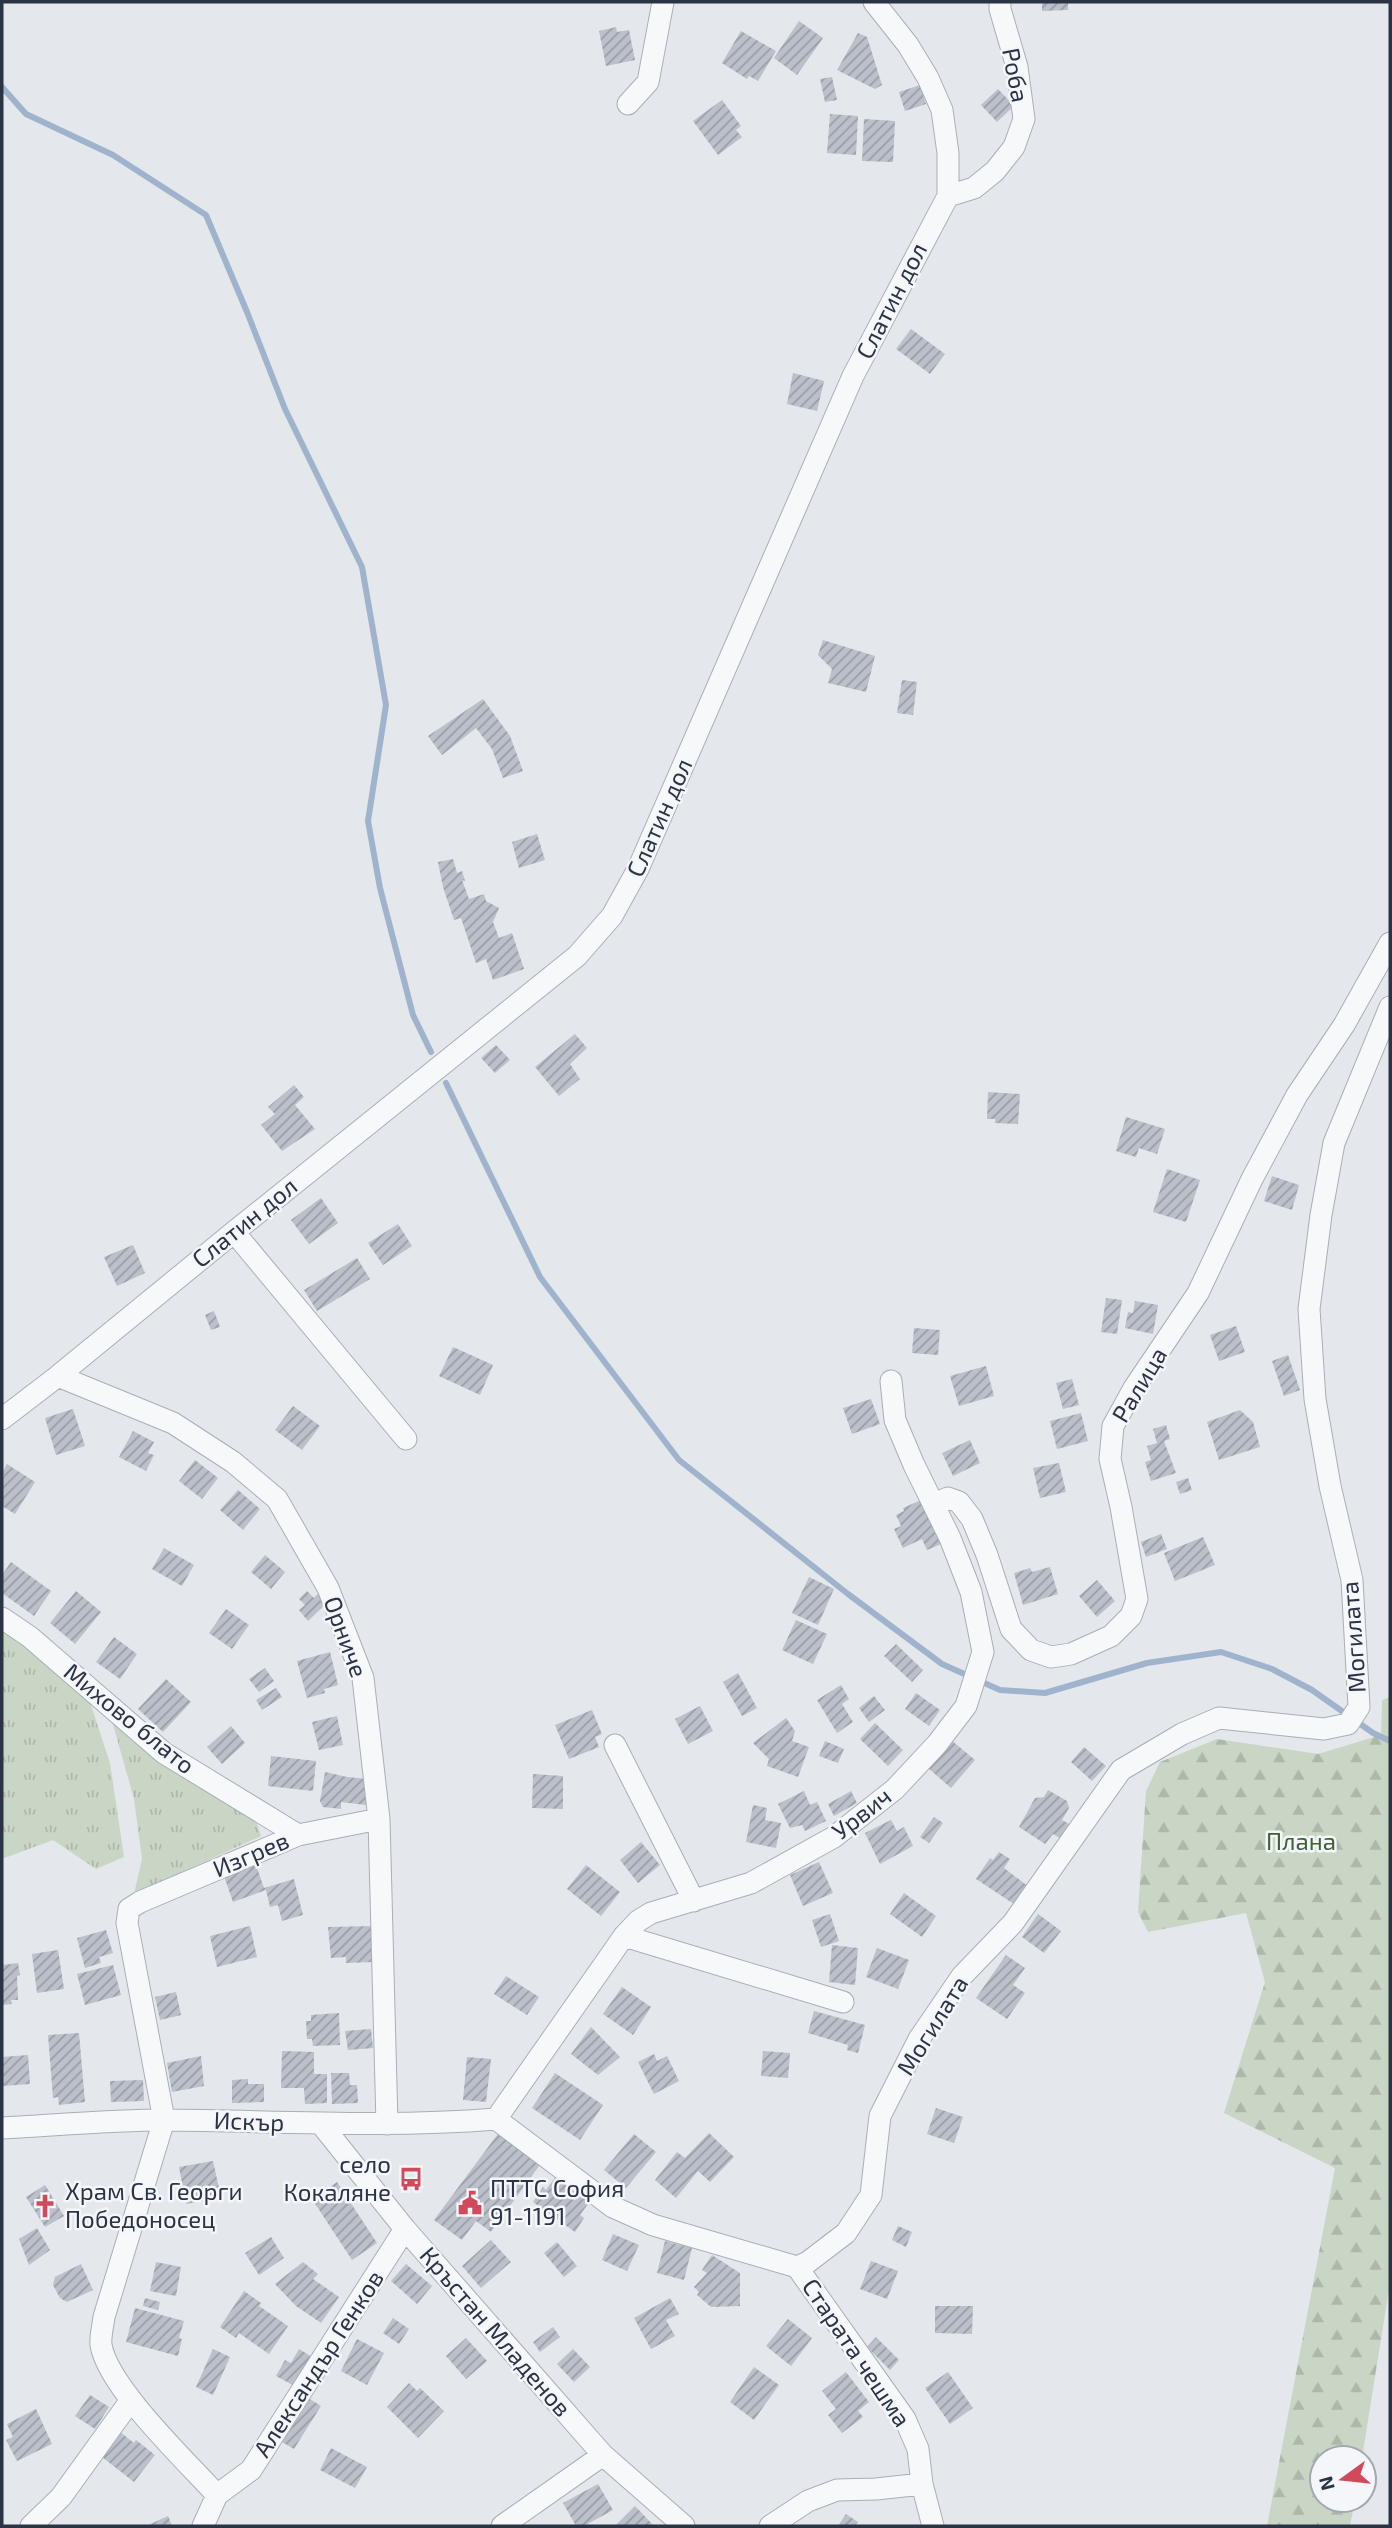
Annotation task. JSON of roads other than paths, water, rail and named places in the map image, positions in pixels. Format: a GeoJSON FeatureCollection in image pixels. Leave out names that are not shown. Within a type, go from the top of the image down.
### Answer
{"type":"FeatureCollection","features":[{"type":"Feature","properties":{"kind":"street"},"geometry":{"type":"LineString","coordinates":[[628,104],[648,82],[663,2]]}},
{"type":"Feature","properties":{"kind":"street","name":"Слатин дол"},"geometry":{"type":"LineString","coordinates":[[2,1419],[577,956],[612,916],[644,856],[853,376],[948,196],[948,153],[942,110],[928,78],[908,45],[874,2]]}},
{"type":"Feature","properties":{"kind":"street","name":"Роба"},"geometry":{"type":"LineString","coordinates":[[948,196],[974,188],[995,171],[1014,147],[1024,119],[1017,67],[1000,2]]}},
{"type":"Feature","properties":{"kind":"street","name":"Ралица"},"geometry":{"type":"LineString","coordinates":[[934,1504],[948,1498],[959,1502],[972,1519],[987,1555],[1011,1629],[1031,1650],[1051,1657],[1071,1654],[1111,1636],[1131,1616],[1137,1599],[1110,1459],[1113,1426],[1134,1388],[1198,1293],[1252,1179],[1297,1095],[1344,1025],[1390,943]]}},
{"type":"Feature","properties":{"kind":"street","name":"Могилата"},"geometry":{"type":"LineString","coordinates":[[797,2267],[808,2262],[846,2233],[872,2195],[880,2116],[919,2039],[962,1976],[1013,1923],[1121,1770],[1182,1734],[1219,1718],[1324,1729],[1348,1724],[1359,1707],[1352,1580],[1329,1486],[1317,1411],[1309,1309],[1321,1214],[1334,1143],[1390,1007]]}},
{"type":"Feature","properties":{"kind":"street"},"geometry":{"type":"LineString","coordinates":[[234,1231],[406,1439]]}},
{"type":"Feature","properties":{"kind":"street","name":"Орниче"},"geometry":{"type":"LineString","coordinates":[[58,1376],[173,1423],[233,1462],[276,1499],[328,1588],[363,1678],[379,1819],[387,2124]]}},
{"type":"Feature","properties":{"kind":"street","name":"Урвич"},"geometry":{"type":"LineString","coordinates":[[496,2119],[624,1936],[638,1921],[651,1913],[751,1883],[834,1838],[895,1789],[966,1706],[983,1652],[971,1592],[950,1538],[895,1420],[891,1381]]}},
{"type":"Feature","properties":{"kind":"street","name":"Михово блато"},"geometry":{"type":"LineString","coordinates":[[2,1618],[30,1637],[164,1753],[298,1835]]}},
{"type":"Feature","properties":{"kind":"street"},"geometry":{"type":"LineString","coordinates":[[615,1745],[694,1901]]}},
{"type":"Feature","properties":{"kind":"street","name":"Изгрев"},"geometry":{"type":"LineString","coordinates":[[164,2120],[127,1923],[129,1909],[298,1835],[379,1819]]}},
{"type":"Feature","properties":{"kind":"street"},"geometry":{"type":"LineString","coordinates":[[624,1936],[843,2002]]}},
{"type":"Feature","properties":{"kind":"street","name":"Старата чешма"},"geometry":{"type":"LineString","coordinates":[[496,2119],[613,2207],[653,2225],[797,2267],[905,2419],[918,2449],[922,2484],[933,2526]]}},
{"type":"Feature","properties":{"kind":"street","name":"Искър"},"geometry":{"type":"LineString","coordinates":[[2,2128],[164,2120],[387,2124],[496,2119]]}},
{"type":"Feature","properties":{"kind":"street"},"geometry":{"type":"LineString","coordinates":[[164,2120],[104,2318],[100,2343],[108,2367],[131,2400],[217,2495]]}},
{"type":"Feature","properties":{"kind":"street","name":"Кръстан Младенов"},"geometry":{"type":"LineString","coordinates":[[321,2124],[405,2228],[603,2455],[684,2526]]}},
{"type":"Feature","properties":{"kind":"street","name":"Александър Генков"},"geometry":{"type":"LineString","coordinates":[[203,2526],[202,2523],[217,2495],[251,2470],[405,2228]]}},
{"type":"Feature","properties":{"kind":"street"},"geometry":{"type":"LineString","coordinates":[[31,2526],[61,2497],[131,2400]]}},
{"type":"Feature","properties":{"kind":"street"},"geometry":{"type":"LineString","coordinates":[[502,2526],[603,2455]]}},
{"type":"Feature","properties":{"kind":"street"},"geometry":{"type":"LineString","coordinates":[[770,2526],[808,2501],[837,2490],[922,2484]]}},
{"type":"Feature","properties":{"kind":"waterway"},"geometry":{"type":"LineString","coordinates":[[2,87],[26,114],[113,155],[206,215],[285,409],[362,567],[386,705],[368,821],[380,888],[413,1015],[431,1052]]}},
{"type":"Feature","properties":{"kind":"waterway"},"geometry":{"type":"LineString","coordinates":[[446,1083],[540,1277],[679,1460],[848,1594],[942,1664],[1000,1690],[1045,1693],[1147,1663],[1221,1652],[1272,1669],[1312,1690],[1373,1733],[1390,1741]]}},
{"type":"Feature","properties":{"kind":"place","name":"село Кокаляне"},"geometry":{"type":"Point","coordinates":[411,2179]}},
{"type":"Feature","properties":{"kind":"place","name":"ПТТС София 91-1191"},"geometry":{"type":"Point","coordinates":[470,2203]}},
{"type":"Feature","properties":{"kind":"place","name":"Храм Св. Георги Победоносец"},"geometry":{"type":"Point","coordinates":[45,2206]}},
{"type":"Feature","properties":{"kind":"park label","name":"Плана"},"geometry":{"type":"Point","coordinates":[1301,1842]}}]}
